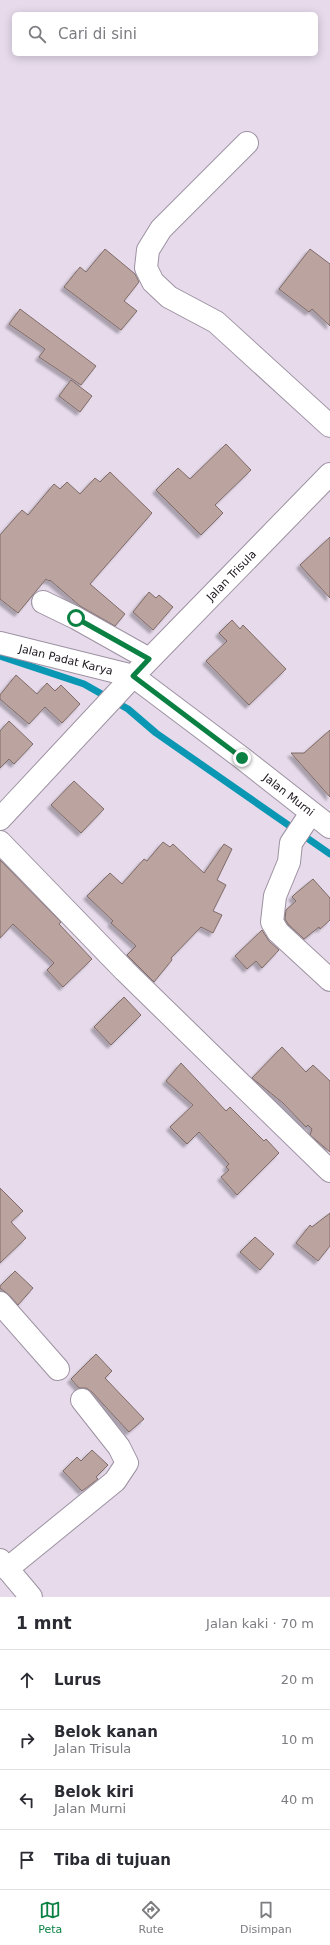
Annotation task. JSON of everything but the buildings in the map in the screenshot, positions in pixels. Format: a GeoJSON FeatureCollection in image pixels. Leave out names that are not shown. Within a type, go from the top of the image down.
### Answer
{"type":"FeatureCollection","features":[{"type":"Feature","properties":{"kind":"street"},"geometry":{"type":"LineString","coordinates":[[247,142],[161,229],[148,250],[146,268],[153,282],[169,297],[216,322],[330,426]]}},
{"type":"Feature","properties":{"kind":"street","name":"Jalan Trisula"},"geometry":{"type":"LineString","coordinates":[[0,819],[117,692],[330,474]]}},
{"type":"Feature","properties":{"kind":"street"},"geometry":{"type":"LineString","coordinates":[[43,602],[76,618],[149,659]]}},
{"type":"Feature","properties":{"kind":"street","name":"Jalan Padat Karya"},"geometry":{"type":"LineString","coordinates":[[0,643],[133,676]]}},
{"type":"Feature","properties":{"kind":"street","name":"Jalan Murni"},"geometry":{"type":"LineString","coordinates":[[133,676],[242,758],[307,818],[330,827]]}},
{"type":"Feature","properties":{"kind":"street"},"geometry":{"type":"LineString","coordinates":[[307,818],[291,843],[291,852],[288,862],[275,896],[272,922],[278,932],[330,980]]}},
{"type":"Feature","properties":{"kind":"street"},"geometry":{"type":"LineString","coordinates":[[0,842],[125,971],[330,1171]]}},
{"type":"Feature","properties":{"kind":"street"},"geometry":{"type":"LineString","coordinates":[[0,1303],[58,1369]]}},
{"type":"Feature","properties":{"kind":"street"},"geometry":{"type":"LineString","coordinates":[[31,1597],[4,1565],[115,1481],[127,1463],[119,1447],[82,1400]]}},
{"type":"Feature","properties":{"kind":"waterway"},"geometry":{"type":"LineString","coordinates":[[0,656],[84,684],[128,709],[156,733],[330,854]]}},
{"type":"Feature","properties":{"kind":"route"},"geometry":{"type":"LineString","coordinates":[[76,618],[149,659],[133,676],[242,758]]}}]}
